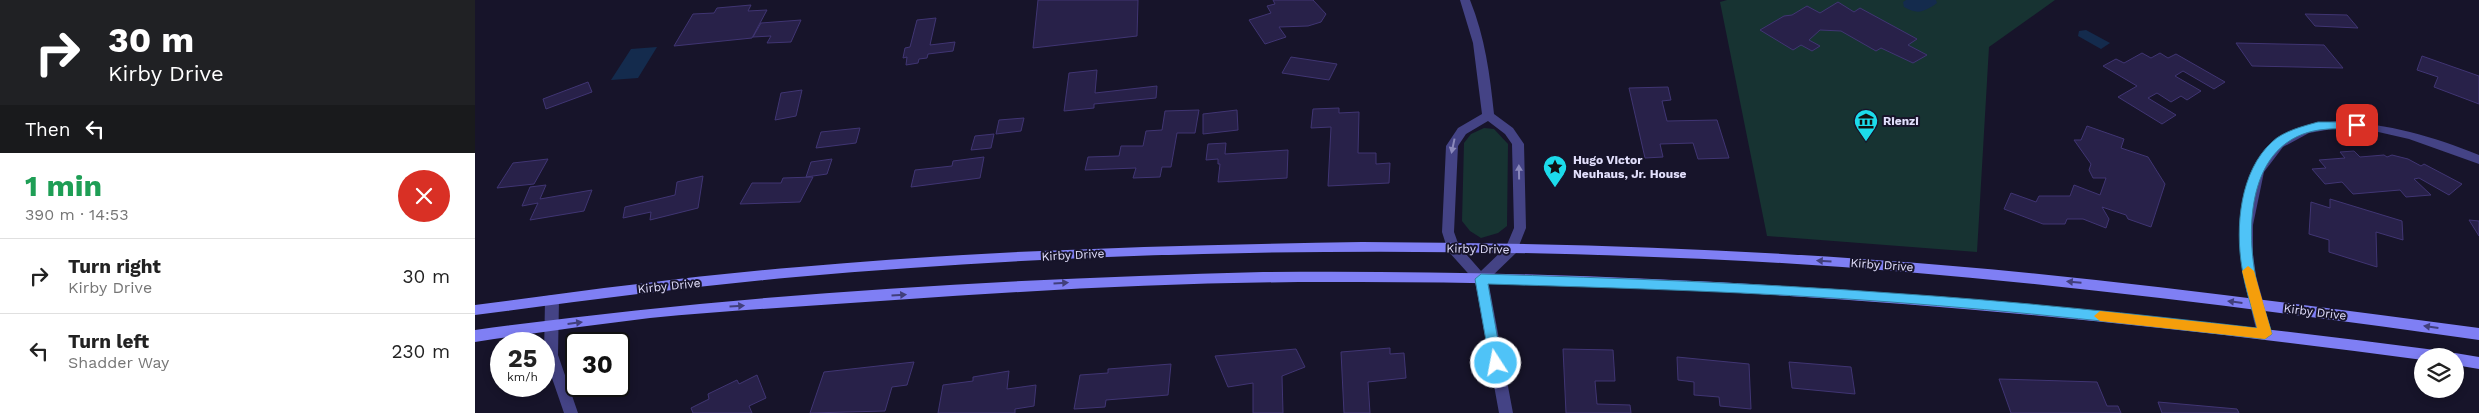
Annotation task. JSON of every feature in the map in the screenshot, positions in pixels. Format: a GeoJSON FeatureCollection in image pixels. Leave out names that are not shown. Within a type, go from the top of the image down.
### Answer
{"type":"FeatureCollection","features":[{"type":"Feature","properties":{"kind":"main road","name":"Kirby Drive"},"geometry":{"type":"LineString","coordinates":[[475,310],[843,268],[1088,254],[1364,246],[1680,253],[1881,265],[2109,285],[2479,334]]}},
{"type":"Feature","properties":{"kind":"main road","name":"Kirby Drive"},"geometry":{"type":"LineString","coordinates":[[475,336],[668,311],[1081,282],[1389,277],[1680,285],[1892,297],[2107,316],[2414,353]]}},
{"type":"Feature","properties":{"kind":"main road"},"geometry":{"type":"LineString","coordinates":[[2464,360],[2479,362]]}},
{"type":"Feature","properties":{"kind":"street"},"geometry":{"type":"LineString","coordinates":[[1465,0],[1474,20],[1482,50],[1488,116]]}},
{"type":"Feature","properties":{"kind":"street"},"geometry":{"type":"LineString","coordinates":[[1488,116],[1455,136],[1452,146],[1448,228],[1453,248],[1481,279],[1506,413]]}},
{"type":"Feature","properties":{"kind":"street"},"geometry":{"type":"LineString","coordinates":[[1481,279],[1511,250],[1520,228],[1518,144],[1514,136],[1504,126],[1488,116]]}},
{"type":"Feature","properties":{"kind":"street"},"geometry":{"type":"LineString","coordinates":[[2265,334],[2248,269],[2245,235],[2250,191],[2263,160],[2277,143],[2318,126],[2371,125],[2441,143],[2479,160]]}},
{"type":"Feature","properties":{"kind":"street"},"geometry":{"type":"LineString","coordinates":[[552,300],[550,326],[551,355],[571,413]]}},
{"type":"Feature","properties":{"kind":"green space","name":"Rienzi"},"geometry":{"type":"Polygon","coordinates":[[[1727,0],[2055,0],[1989,47],[1977,252],[1767,236],[1720,2],[1727,0]]]}},
{"type":"Feature","properties":{"kind":"green space"},"geometry":{"type":"Polygon","coordinates":[[[1484,128],[1494,129],[1508,144],[1507,226],[1498,233],[1481,238],[1470,231],[1462,221],[1464,143],[1471,134],[1484,128]]]}},
{"type":"Feature","properties":{"kind":"water"},"geometry":{"type":"Polygon","coordinates":[[[1906,0],[1936,0],[1937,3],[1928,9],[1917,12],[1904,7],[1903,2],[1906,0]]]}},
{"type":"Feature","properties":{"kind":"water"},"geometry":{"type":"Polygon","coordinates":[[[2086,30],[2110,43],[2101,49],[2078,36],[2079,31],[2086,30]]]}},
{"type":"Feature","properties":{"kind":"water"},"geometry":{"type":"Polygon","coordinates":[[[657,47],[638,78],[611,80],[631,49],[657,47]]]}},
{"type":"Feature","properties":{"kind":"building"},"geometry":{"type":"Polygon","coordinates":[[[1038,0],[1138,0],[1137,36],[1033,48],[1038,0]]]}},
{"type":"Feature","properties":{"kind":"building"},"geometry":{"type":"Polygon","coordinates":[[[1273,0],[1313,0],[1326,14],[1321,22],[1308,26],[1279,27],[1286,37],[1265,44],[1249,20],[1271,13],[1267,6],[1275,4],[1273,0]]]}},
{"type":"Feature","properties":{"kind":"building"},"geometry":{"type":"Polygon","coordinates":[[[1838,2],[1854,12],[1860,8],[1917,39],[1908,45],[1927,55],[1913,63],[1881,48],[1876,51],[1841,31],[1820,30],[1809,40],[1820,46],[1812,51],[1801,45],[1793,50],[1760,30],[1784,16],[1792,15],[1807,6],[1820,13],[1838,2]]]}},
{"type":"Feature","properties":{"kind":"building"},"geometry":{"type":"Polygon","coordinates":[[[751,5],[748,11],[767,10],[752,38],[674,46],[693,14],[714,13],[717,8],[751,5]]]}},
{"type":"Feature","properties":{"kind":"building"},"geometry":{"type":"Polygon","coordinates":[[[2305,14],[2347,15],[2358,28],[2315,26],[2305,14]]]}},
{"type":"Feature","properties":{"kind":"building"},"geometry":{"type":"Polygon","coordinates":[[[936,18],[930,45],[955,42],[953,51],[928,54],[927,58],[919,59],[918,63],[906,65],[907,57],[903,58],[905,48],[910,47],[917,20],[936,18]]]}},
{"type":"Feature","properties":{"kind":"building"},"geometry":{"type":"Polygon","coordinates":[[[801,20],[791,42],[767,43],[771,36],[753,37],[761,23],[801,20]]]}},
{"type":"Feature","properties":{"kind":"building"},"geometry":{"type":"Polygon","coordinates":[[[2236,43],[2324,45],[2343,68],[2252,66],[2236,43]]]}},
{"type":"Feature","properties":{"kind":"building"},"geometry":{"type":"Polygon","coordinates":[[[2142,53],[2151,58],[2160,53],[2168,58],[2176,54],[2225,82],[2214,89],[2183,71],[2175,76],[2201,91],[2187,100],[2181,96],[2171,102],[2157,93],[2148,98],[2176,115],[2162,124],[2118,97],[2137,86],[2103,66],[2116,59],[2124,63],[2142,53]]]}},
{"type":"Feature","properties":{"kind":"building"},"geometry":{"type":"Polygon","coordinates":[[[2422,56],[2479,76],[2479,104],[2434,87],[2438,77],[2417,70],[2422,56]]]}},
{"type":"Feature","properties":{"kind":"building"},"geometry":{"type":"Polygon","coordinates":[[[1291,57],[1337,64],[1329,80],[1282,73],[1291,57]]]}},
{"type":"Feature","properties":{"kind":"building"},"geometry":{"type":"Polygon","coordinates":[[[1097,70],[1095,93],[1157,86],[1156,98],[1094,104],[1094,108],[1064,111],[1069,73],[1097,70]]]}},
{"type":"Feature","properties":{"kind":"building"},"geometry":{"type":"Polygon","coordinates":[[[588,82],[592,92],[546,109],[543,99],[588,82]]]}},
{"type":"Feature","properties":{"kind":"building"},"geometry":{"type":"Polygon","coordinates":[[[1668,87],[1671,100],[1662,101],[1667,121],[1717,120],[1729,158],[1698,159],[1693,143],[1660,144],[1663,157],[1645,158],[1629,88],[1668,87]]]}},
{"type":"Feature","properties":{"kind":"building"},"geometry":{"type":"Polygon","coordinates":[[[802,90],[796,116],[775,120],[781,93],[802,90]]]}},
{"type":"Feature","properties":{"kind":"building"},"geometry":{"type":"Polygon","coordinates":[[[1339,108],[1339,113],[1359,112],[1358,153],[1376,153],[1376,164],[1390,163],[1389,183],[1328,186],[1331,127],[1311,128],[1313,109],[1339,108]]]}},
{"type":"Feature","properties":{"kind":"building"},"geometry":{"type":"Polygon","coordinates":[[[1199,110],[1195,133],[1177,133],[1171,167],[1162,167],[1160,177],[1133,178],[1136,168],[1085,170],[1088,157],[1119,156],[1121,146],[1143,146],[1146,131],[1162,130],[1165,111],[1199,110]]]}},
{"type":"Feature","properties":{"kind":"building"},"geometry":{"type":"Polygon","coordinates":[[[1237,110],[1238,130],[1203,134],[1203,114],[1237,110]]]}},
{"type":"Feature","properties":{"kind":"building"},"geometry":{"type":"Polygon","coordinates":[[[1024,118],[1021,131],[996,134],[999,120],[1024,118]]]}},
{"type":"Feature","properties":{"kind":"building"},"geometry":{"type":"Polygon","coordinates":[[[2087,126],[2124,139],[2121,148],[2148,157],[2165,184],[2151,227],[2128,219],[2126,215],[2102,207],[2109,219],[2106,228],[2083,219],[2067,219],[2065,224],[2043,224],[2004,209],[2011,193],[2036,202],[2039,196],[2070,196],[2074,185],[2100,195],[2106,178],[2093,178],[2089,170],[2091,164],[2074,140],[2081,140],[2087,126]]]}},
{"type":"Feature","properties":{"kind":"building"},"geometry":{"type":"Polygon","coordinates":[[[860,128],[856,143],[816,148],[821,132],[860,128]]]}},
{"type":"Feature","properties":{"kind":"building"},"geometry":{"type":"Polygon","coordinates":[[[994,134],[991,148],[971,150],[975,136],[994,134]]]}},
{"type":"Feature","properties":{"kind":"building"},"geometry":{"type":"Polygon","coordinates":[[[1226,143],[1225,154],[1288,150],[1287,178],[1218,182],[1220,164],[1218,164],[1218,159],[1206,160],[1208,144],[1226,143]]]}},
{"type":"Feature","properties":{"kind":"building"},"geometry":{"type":"Polygon","coordinates":[[[2354,151],[2360,157],[2384,155],[2387,157],[2392,155],[2408,159],[2421,166],[2424,164],[2462,184],[2449,195],[2419,178],[2414,179],[2431,195],[2406,197],[2400,190],[2353,194],[2342,182],[2325,184],[2312,169],[2326,168],[2319,160],[2345,158],[2340,152],[2354,151]]]}},
{"type":"Feature","properties":{"kind":"building"},"geometry":{"type":"Polygon","coordinates":[[[984,157],[980,178],[911,187],[915,170],[952,166],[953,161],[984,157]]]}},
{"type":"Feature","properties":{"kind":"building"},"geometry":{"type":"Polygon","coordinates":[[[548,159],[534,184],[497,188],[513,163],[548,159]]]}},
{"type":"Feature","properties":{"kind":"building"},"geometry":{"type":"Polygon","coordinates":[[[832,159],[827,174],[806,177],[811,162],[832,159]]]}},
{"type":"Feature","properties":{"kind":"building"},"geometry":{"type":"Polygon","coordinates":[[[703,176],[698,208],[650,220],[651,212],[623,218],[625,207],[675,195],[677,182],[703,176]]]}},
{"type":"Feature","properties":{"kind":"building"},"geometry":{"type":"Polygon","coordinates":[[[813,177],[800,202],[740,204],[752,183],[781,183],[783,178],[813,177]]]}},
{"type":"Feature","properties":{"kind":"building"},"geometry":{"type":"Polygon","coordinates":[[[546,185],[540,199],[592,190],[584,211],[530,220],[538,203],[522,206],[530,187],[546,185]]]}},
{"type":"Feature","properties":{"kind":"building"},"geometry":{"type":"Polygon","coordinates":[[[2330,199],[2402,221],[2403,240],[2376,232],[2377,267],[2329,252],[2329,240],[2309,234],[2311,202],[2330,208],[2330,199]]]}},
{"type":"Feature","properties":{"kind":"building"},"geometry":{"type":"Polygon","coordinates":[[[2469,220],[2479,221],[2479,236],[2469,220]]]}},
{"type":"Feature","properties":{"kind":"building"},"geometry":{"type":"Polygon","coordinates":[[[1390,348],[1390,354],[1404,353],[1406,378],[1368,382],[1370,413],[1344,413],[1341,352],[1390,348]]]}},
{"type":"Feature","properties":{"kind":"building"},"geometry":{"type":"Polygon","coordinates":[[[1296,349],[1305,367],[1282,376],[1283,413],[1253,413],[1253,383],[1228,387],[1215,356],[1296,349]]]}},
{"type":"Feature","properties":{"kind":"building"},"geometry":{"type":"Polygon","coordinates":[[[1563,349],[1613,350],[1615,381],[1595,381],[1597,404],[1630,405],[1631,413],[1566,413],[1563,349]]]}},
{"type":"Feature","properties":{"kind":"building"},"geometry":{"type":"Polygon","coordinates":[[[1677,357],[1749,364],[1751,409],[1720,406],[1719,397],[1694,395],[1694,382],[1678,380],[1677,357]]]}},
{"type":"Feature","properties":{"kind":"building"},"geometry":{"type":"Polygon","coordinates":[[[914,362],[907,385],[892,387],[885,411],[810,413],[824,372],[914,362]]]}},
{"type":"Feature","properties":{"kind":"building"},"geometry":{"type":"Polygon","coordinates":[[[1789,362],[1851,367],[1855,394],[1792,388],[1789,362]]]}},
{"type":"Feature","properties":{"kind":"building"},"geometry":{"type":"Polygon","coordinates":[[[1171,364],[1168,395],[1106,400],[1105,407],[1074,409],[1080,375],[1108,373],[1108,369],[1171,364]]]}},
{"type":"Feature","properties":{"kind":"building"},"geometry":{"type":"Polygon","coordinates":[[[1009,371],[1007,389],[1036,385],[1034,406],[1015,409],[1015,413],[938,413],[943,385],[973,381],[973,377],[1009,371]]]}},
{"type":"Feature","properties":{"kind":"building"},"geometry":{"type":"Polygon","coordinates":[[[757,375],[766,398],[749,406],[752,413],[693,413],[691,408],[709,399],[708,394],[737,380],[739,384],[757,375]]]}},
{"type":"Feature","properties":{"kind":"building"},"geometry":{"type":"Polygon","coordinates":[[[1999,379],[2097,382],[2107,406],[2118,406],[2121,413],[2011,413],[1999,379]]]}},
{"type":"Feature","properties":{"kind":"building"},"geometry":{"type":"Polygon","coordinates":[[[2158,402],[2237,409],[2239,413],[2162,413],[2158,402]]]}},
{"type":"Feature","properties":{"kind":"slow traffic"},"geometry":{"type":"LineString","coordinates":[[2100,316],[2265,334],[2248,271]]}},
{"type":"Feature","properties":{"kind":"place","name":"Rienzi"},"geometry":{"type":"Point","coordinates":[1866,142]}},
{"type":"Feature","properties":{"kind":"place","name":"Hugo Victor Neuhaus, Jr. House"},"geometry":{"type":"Point","coordinates":[1555,188]}},
{"type":"Feature","properties":{"kind":"route"},"geometry":{"type":"LineString","coordinates":[[1496,363],[1481,279],[1680,285],[1892,297],[2107,316],[2265,334],[2248,269],[2245,235],[2250,191],[2263,160],[2277,143],[2296,134],[2318,126],[2357,125]]}}]}
